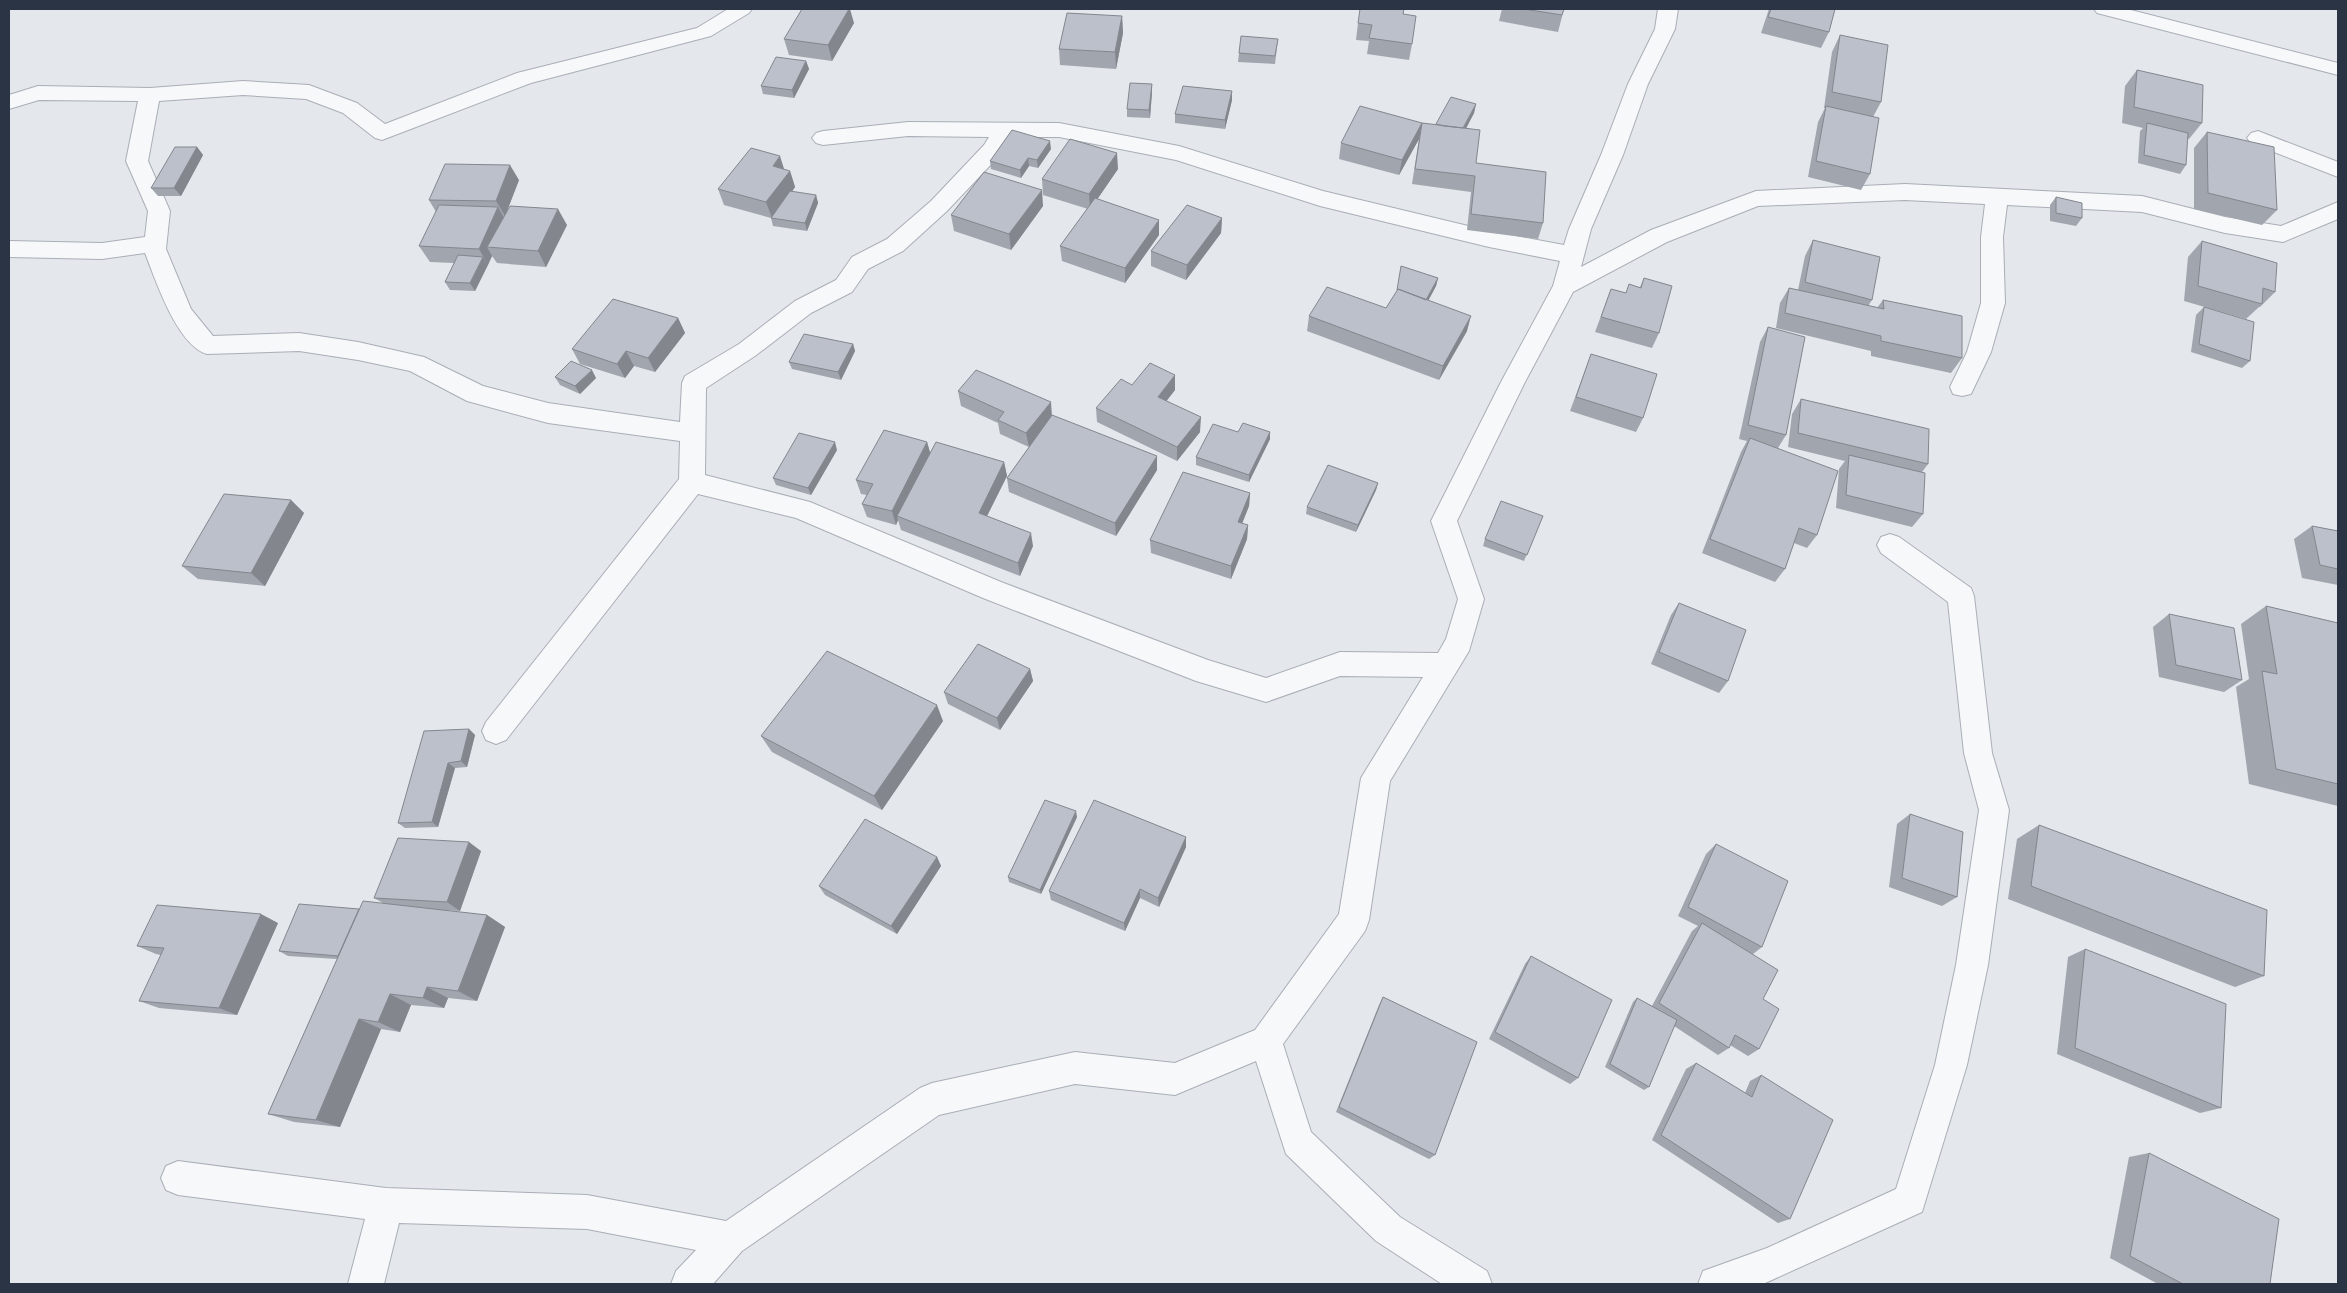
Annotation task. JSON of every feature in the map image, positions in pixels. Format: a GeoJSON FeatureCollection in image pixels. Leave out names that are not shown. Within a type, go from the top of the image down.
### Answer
{"type":"FeatureCollection","features":[{"type":"Feature","properties":{"kind":"street"},"geometry":{"type":"LineString","coordinates":[[9,102],[38,93],[150,95],[243,88],[309,92],[350,108],[382,133],[524,78],[704,32],[742,9]]}},
{"type":"Feature","properties":{"kind":"street"},"geometry":{"type":"LineString","coordinates":[[689,1284],[730,1239],[932,1100],[1075,1068],[1175,1079],[1266,1041],[1354,920],[1376,778],[1459,643],[1471,599],[1444,521],[1513,382],[1565,286],[1580,229],[1612,155],[1638,84],[1665,29],[1668,9]]}},
{"type":"Feature","properties":{"kind":"street"},"geometry":{"type":"LineString","coordinates":[[2104,9],[2338,69]]}},
{"type":"Feature","properties":{"kind":"street"},"geometry":{"type":"LineString","coordinates":[[150,95],[136,162],[159,211],[155,249],[181,313],[207,344],[299,342],[358,351],[416,363],[476,394],[548,413],[624,426],[693,432]]}},
{"type":"Feature","properties":{"kind":"street"},"geometry":{"type":"LineString","coordinates":[[823,138],[908,129],[1059,130],[1180,153],[1320,198],[1489,239],[1572,255]]}},
{"type":"Feature","properties":{"kind":"street"},"geometry":{"type":"LineString","coordinates":[[496,731],[601,595],[692,482],[693,432],[691,410],[694,383],[746,350],[803,308],[844,286],[860,263],[895,245],[939,206],[992,150],[1004,129]]}},
{"type":"Feature","properties":{"kind":"street"},"geometry":{"type":"LineString","coordinates":[[2258,138],[2338,170]]}},
{"type":"Feature","properties":{"kind":"street"},"geometry":{"type":"LineString","coordinates":[[1565,286],[1659,236],[1756,199],[1905,192],[2142,204],[2225,225],[2283,234],[2338,210]]}},
{"type":"Feature","properties":{"kind":"street"},"geometry":{"type":"LineString","coordinates":[[1962,387],[1979,352],[1993,303],[1992,237],[1997,198]]}},
{"type":"Feature","properties":{"kind":"street"},"geometry":{"type":"LineString","coordinates":[[9,249],[102,250],[156,244]]}},
{"type":"Feature","properties":{"kind":"street"},"geometry":{"type":"LineString","coordinates":[[692,482],[801,509],[1000,594],[1206,672],[1266,690],[1340,664],[1446,665]]}},
{"type":"Feature","properties":{"kind":"street"},"geometry":{"type":"LineString","coordinates":[[1716,1284],[1773,1263],[1910,1200],[1951,1065],[1972,965],[1994,810],[1978,753],[1961,596],[1890,545]]}},
{"type":"Feature","properties":{"kind":"street"},"geometry":{"type":"LineString","coordinates":[[1266,1041],[1298,1142],[1388,1229],[1474,1284]]}},
{"type":"Feature","properties":{"kind":"street"},"geometry":{"type":"LineString","coordinates":[[178,1178],[386,1204],[587,1212],[730,1239]]}},
{"type":"Feature","properties":{"kind":"street"},"geometry":{"type":"LineString","coordinates":[[366,1284],[386,1204]]}},
{"type":"Feature","properties":{"kind":"building"},"geometry":{"type":"Polygon","coordinates":[[[802,9],[849,9],[828,45],[784,39],[802,9]]]}},
{"type":"Feature","properties":{"kind":"building"},"geometry":{"type":"Polygon","coordinates":[[[1360,9],[1404,9],[1403,14],[1416,16],[1412,44],[1369,38],[1372,25],[1358,23],[1360,9]]]}},
{"type":"Feature","properties":{"kind":"building"},"geometry":{"type":"Polygon","coordinates":[[[1524,9],[1564,9],[1562,15],[1524,9]]]}},
{"type":"Feature","properties":{"kind":"building"},"geometry":{"type":"Polygon","coordinates":[[[1771,9],[1835,9],[1829,32],[1768,17],[1771,9]]]}},
{"type":"Feature","properties":{"kind":"building"},"geometry":{"type":"Polygon","coordinates":[[[1067,13],[1122,16],[1115,52],[1059,49],[1067,13]]]}},
{"type":"Feature","properties":{"kind":"building"},"geometry":{"type":"Polygon","coordinates":[[[1840,35],[1888,45],[1881,102],[1832,92],[1840,35]]]}},
{"type":"Feature","properties":{"kind":"building"},"geometry":{"type":"Polygon","coordinates":[[[1241,36],[1278,39],[1275,56],[1239,53],[1241,36]]]}},
{"type":"Feature","properties":{"kind":"building"},"geometry":{"type":"Polygon","coordinates":[[[776,57],[806,61],[792,90],[761,86],[776,57]]]}},
{"type":"Feature","properties":{"kind":"building"},"geometry":{"type":"Polygon","coordinates":[[[2137,70],[2203,85],[2202,123],[2134,107],[2137,70]]]}},
{"type":"Feature","properties":{"kind":"building"},"geometry":{"type":"Polygon","coordinates":[[[1130,83],[1152,84],[1149,110],[1127,109],[1130,83]]]}},
{"type":"Feature","properties":{"kind":"building"},"geometry":{"type":"Polygon","coordinates":[[[1183,86],[1232,91],[1225,120],[1175,114],[1183,86]]]}},
{"type":"Feature","properties":{"kind":"building"},"geometry":{"type":"Polygon","coordinates":[[[1451,97],[1476,104],[1463,128],[1436,124],[1451,97]]]}},
{"type":"Feature","properties":{"kind":"building"},"geometry":{"type":"Polygon","coordinates":[[[1360,106],[1422,123],[1402,160],[1341,143],[1360,106]]]}},
{"type":"Feature","properties":{"kind":"building"},"geometry":{"type":"Polygon","coordinates":[[[1826,106],[1879,118],[1870,174],[1816,161],[1826,106]]]}},
{"type":"Feature","properties":{"kind":"building"},"geometry":{"type":"Polygon","coordinates":[[[1422,123],[1480,130],[1476,163],[1546,172],[1543,223],[1471,214],[1475,176],[1415,169],[1422,123]]]}},
{"type":"Feature","properties":{"kind":"building"},"geometry":{"type":"Polygon","coordinates":[[[2147,123],[2188,133],[2186,165],[2144,155],[2147,123]]]}},
{"type":"Feature","properties":{"kind":"building"},"geometry":{"type":"Polygon","coordinates":[[[1012,130],[1050,141],[1037,160],[1028,158],[1020,170],[990,161],[1012,130]]]}},
{"type":"Feature","properties":{"kind":"building"},"geometry":{"type":"Polygon","coordinates":[[[2207,132],[2274,147],[2277,210],[2208,193],[2207,132]]]}},
{"type":"Feature","properties":{"kind":"building"},"geometry":{"type":"Polygon","coordinates":[[[1070,139],[1117,153],[1089,194],[1042,179],[1070,139]]]}},
{"type":"Feature","properties":{"kind":"building"},"geometry":{"type":"Polygon","coordinates":[[[175,147],[197,147],[174,188],[151,188],[175,147]]]}},
{"type":"Feature","properties":{"kind":"building"},"geometry":{"type":"Polygon","coordinates":[[[751,148],[780,156],[773,166],[790,171],[766,202],[718,189],[751,148]]]}},
{"type":"Feature","properties":{"kind":"building"},"geometry":{"type":"Polygon","coordinates":[[[445,164],[510,165],[496,201],[429,200],[445,164]]]}},
{"type":"Feature","properties":{"kind":"building"},"geometry":{"type":"Polygon","coordinates":[[[984,172],[1042,190],[1009,234],[951,215],[984,172]]]}},
{"type":"Feature","properties":{"kind":"building"},"geometry":{"type":"Polygon","coordinates":[[[790,191],[816,195],[805,223],[771,218],[790,191]]]}},
{"type":"Feature","properties":{"kind":"building"},"geometry":{"type":"Polygon","coordinates":[[[2056,197],[2082,203],[2082,218],[2056,213],[2056,197]]]}},
{"type":"Feature","properties":{"kind":"building"},"geometry":{"type":"Polygon","coordinates":[[[1095,198],[1159,220],[1125,268],[1060,246],[1095,198]]]}},
{"type":"Feature","properties":{"kind":"building"},"geometry":{"type":"Polygon","coordinates":[[[439,205],[498,207],[479,249],[419,246],[439,205]]]}},
{"type":"Feature","properties":{"kind":"building"},"geometry":{"type":"Polygon","coordinates":[[[1187,205],[1222,218],[1187,265],[1151,251],[1187,205]]]}},
{"type":"Feature","properties":{"kind":"building"},"geometry":{"type":"Polygon","coordinates":[[[510,206],[558,209],[538,251],[487,247],[510,206]]]}},
{"type":"Feature","properties":{"kind":"building"},"geometry":{"type":"Polygon","coordinates":[[[1813,240],[1880,257],[1872,300],[1805,282],[1813,240]]]}},
{"type":"Feature","properties":{"kind":"building"},"geometry":{"type":"Polygon","coordinates":[[[2202,241],[2277,263],[2275,292],[2263,288],[2262,304],[2198,286],[2202,241]]]}},
{"type":"Feature","properties":{"kind":"building"},"geometry":{"type":"Polygon","coordinates":[[[458,255],[483,257],[470,283],[445,282],[458,255]]]}},
{"type":"Feature","properties":{"kind":"building"},"geometry":{"type":"Polygon","coordinates":[[[1401,266],[1438,278],[1426,300],[1397,290],[1401,266]]]}},
{"type":"Feature","properties":{"kind":"building"},"geometry":{"type":"Polygon","coordinates":[[[1644,278],[1672,286],[1659,333],[1601,317],[1611,289],[1626,293],[1629,284],[1641,288],[1644,278]]]}},
{"type":"Feature","properties":{"kind":"building"},"geometry":{"type":"Polygon","coordinates":[[[1327,287],[1386,308],[1398,289],[1471,316],[1443,366],[1309,316],[1327,287]]]}},
{"type":"Feature","properties":{"kind":"building"},"geometry":{"type":"Polygon","coordinates":[[[1789,288],[1884,309],[1883,300],[1962,316],[1962,358],[1881,341],[1881,336],[1785,313],[1789,288]]]}},
{"type":"Feature","properties":{"kind":"building"},"geometry":{"type":"Polygon","coordinates":[[[613,299],[678,318],[648,358],[626,351],[617,364],[572,349],[613,299]]]}},
{"type":"Feature","properties":{"kind":"building"},"geometry":{"type":"Polygon","coordinates":[[[2204,307],[2254,322],[2250,361],[2199,344],[2204,307]]]}},
{"type":"Feature","properties":{"kind":"building"},"geometry":{"type":"Polygon","coordinates":[[[1768,327],[1805,337],[1786,435],[1748,425],[1768,327]]]}},
{"type":"Feature","properties":{"kind":"building"},"geometry":{"type":"Polygon","coordinates":[[[804,334],[853,344],[838,372],[789,362],[804,334]]]}},
{"type":"Feature","properties":{"kind":"building"},"geometry":{"type":"Polygon","coordinates":[[[1591,354],[1657,374],[1643,418],[1576,397],[1591,354]]]}},
{"type":"Feature","properties":{"kind":"building"},"geometry":{"type":"Polygon","coordinates":[[[571,361],[592,370],[575,386],[555,377],[571,361]]]}},
{"type":"Feature","properties":{"kind":"building"},"geometry":{"type":"Polygon","coordinates":[[[1150,363],[1175,375],[1158,397],[1201,417],[1177,447],[1096,408],[1121,379],[1132,385],[1150,363]]]}},
{"type":"Feature","properties":{"kind":"building"},"geometry":{"type":"Polygon","coordinates":[[[976,370],[1051,402],[1026,433],[998,420],[1004,412],[958,391],[976,370]]]}},
{"type":"Feature","properties":{"kind":"building"},"geometry":{"type":"Polygon","coordinates":[[[1801,399],[1929,429],[1928,464],[1798,433],[1801,399]]]}},
{"type":"Feature","properties":{"kind":"building"},"geometry":{"type":"Polygon","coordinates":[[[1052,415],[1157,456],[1115,523],[1007,478],[1052,415]]]}},
{"type":"Feature","properties":{"kind":"building"},"geometry":{"type":"Polygon","coordinates":[[[1243,423],[1270,432],[1249,475],[1196,457],[1213,424],[1238,432],[1243,423]]]}},
{"type":"Feature","properties":{"kind":"building"},"geometry":{"type":"Polygon","coordinates":[[[884,430],[927,442],[892,511],[862,504],[873,484],[856,480],[884,430]]]}},
{"type":"Feature","properties":{"kind":"building"},"geometry":{"type":"Polygon","coordinates":[[[799,433],[835,442],[808,488],[773,478],[799,433]]]}},
{"type":"Feature","properties":{"kind":"building"},"geometry":{"type":"Polygon","coordinates":[[[1750,438],[1838,471],[1817,535],[1799,528],[1785,569],[1710,539],[1750,438]]]}},
{"type":"Feature","properties":{"kind":"building"},"geometry":{"type":"Polygon","coordinates":[[[936,442],[1004,462],[979,513],[1031,533],[1018,563],[897,516],[936,442]]]}},
{"type":"Feature","properties":{"kind":"building"},"geometry":{"type":"Polygon","coordinates":[[[1849,455],[1925,473],[1923,514],[1846,495],[1849,455]]]}},
{"type":"Feature","properties":{"kind":"building"},"geometry":{"type":"Polygon","coordinates":[[[1328,465],[1378,483],[1358,525],[1307,507],[1328,465]]]}},
{"type":"Feature","properties":{"kind":"building"},"geometry":{"type":"Polygon","coordinates":[[[1183,472],[1250,493],[1238,522],[1248,525],[1231,566],[1150,540],[1183,472]]]}},
{"type":"Feature","properties":{"kind":"building"},"geometry":{"type":"Polygon","coordinates":[[[224,494],[291,500],[251,573],[182,566],[224,494]]]}},
{"type":"Feature","properties":{"kind":"building"},"geometry":{"type":"Polygon","coordinates":[[[1501,501],[1543,516],[1527,555],[1485,539],[1501,501]]]}},
{"type":"Feature","properties":{"kind":"building"},"geometry":{"type":"Polygon","coordinates":[[[2312,526],[2338,531],[2338,569],[2320,565],[2312,526]]]}},
{"type":"Feature","properties":{"kind":"building"},"geometry":{"type":"Polygon","coordinates":[[[1679,603],[1746,630],[1728,681],[1659,652],[1679,603]]]}},
{"type":"Feature","properties":{"kind":"building"},"geometry":{"type":"Polygon","coordinates":[[[2266,606],[2338,623],[2338,784],[2276,769],[2262,671],[2277,674],[2266,606]]]}},
{"type":"Feature","properties":{"kind":"building"},"geometry":{"type":"Polygon","coordinates":[[[2169,614],[2234,628],[2242,680],[2176,665],[2169,614]]]}},
{"type":"Feature","properties":{"kind":"building"},"geometry":{"type":"Polygon","coordinates":[[[978,644],[1030,669],[997,718],[944,692],[978,644]]]}},
{"type":"Feature","properties":{"kind":"building"},"geometry":{"type":"Polygon","coordinates":[[[827,651],[937,705],[874,796],[761,736],[827,651]]]}},
{"type":"Feature","properties":{"kind":"building"},"geometry":{"type":"Polygon","coordinates":[[[469,729],[461,761],[448,763],[432,822],[398,823],[424,731],[469,729]]]}},
{"type":"Feature","properties":{"kind":"building"},"geometry":{"type":"Polygon","coordinates":[[[1045,800],[1076,811],[1040,890],[1008,877],[1045,800]]]}},
{"type":"Feature","properties":{"kind":"building"},"geometry":{"type":"Polygon","coordinates":[[[1094,800],[1186,837],[1158,898],[1140,889],[1124,923],[1049,891],[1094,800]]]}},
{"type":"Feature","properties":{"kind":"building"},"geometry":{"type":"Polygon","coordinates":[[[1910,814],[1963,832],[1957,897],[1902,878],[1910,814]]]}},
{"type":"Feature","properties":{"kind":"building"},"geometry":{"type":"Polygon","coordinates":[[[865,819],[937,857],[891,926],[819,886],[865,819]]]}},
{"type":"Feature","properties":{"kind":"building"},"geometry":{"type":"Polygon","coordinates":[[[2039,825],[2267,910],[2264,976],[2031,886],[2039,825]]]}},
{"type":"Feature","properties":{"kind":"building"},"geometry":{"type":"Polygon","coordinates":[[[398,838],[469,842],[447,902],[374,898],[398,838]]]}},
{"type":"Feature","properties":{"kind":"building"},"geometry":{"type":"Polygon","coordinates":[[[1716,844],[1788,881],[1762,947],[1688,907],[1716,844]]]}},
{"type":"Feature","properties":{"kind":"building"},"geometry":{"type":"Polygon","coordinates":[[[363,901],[487,915],[458,991],[427,987],[423,998],[390,994],[378,1022],[359,1019],[316,1120],[268,1114],[363,901]]]}},
{"type":"Feature","properties":{"kind":"building"},"geometry":{"type":"Polygon","coordinates":[[[299,904],[359,909],[338,956],[279,951],[299,904]]]}},
{"type":"Feature","properties":{"kind":"building"},"geometry":{"type":"Polygon","coordinates":[[[157,905],[261,914],[219,1008],[139,1001],[164,948],[137,946],[157,905]]]}},
{"type":"Feature","properties":{"kind":"building"},"geometry":{"type":"Polygon","coordinates":[[[1702,923],[1778,970],[1763,999],[1779,1009],[1759,1049],[1735,1035],[1729,1048],[1659,1003],[1702,923]]]}},
{"type":"Feature","properties":{"kind":"building"},"geometry":{"type":"Polygon","coordinates":[[[2085,949],[2226,1004],[2221,1108],[2075,1048],[2085,949]]]}},
{"type":"Feature","properties":{"kind":"building"},"geometry":{"type":"Polygon","coordinates":[[[1531,956],[1612,1000],[1578,1078],[1495,1032],[1531,956]]]}},
{"type":"Feature","properties":{"kind":"building"},"geometry":{"type":"Polygon","coordinates":[[[1383,997],[1477,1042],[1435,1155],[1339,1107],[1383,997]]]}},
{"type":"Feature","properties":{"kind":"building"},"geometry":{"type":"Polygon","coordinates":[[[1637,998],[1677,1020],[1649,1087],[1610,1064],[1637,998]]]}},
{"type":"Feature","properties":{"kind":"building"},"geometry":{"type":"Polygon","coordinates":[[[1696,1063],[1752,1097],[1761,1075],[1833,1120],[1790,1219],[1661,1135],[1696,1063]]]}},
{"type":"Feature","properties":{"kind":"building"},"geometry":{"type":"Polygon","coordinates":[[[2149,1153],[2279,1219],[2270,1284],[2183,1284],[2130,1256],[2149,1153]]]}}]}
